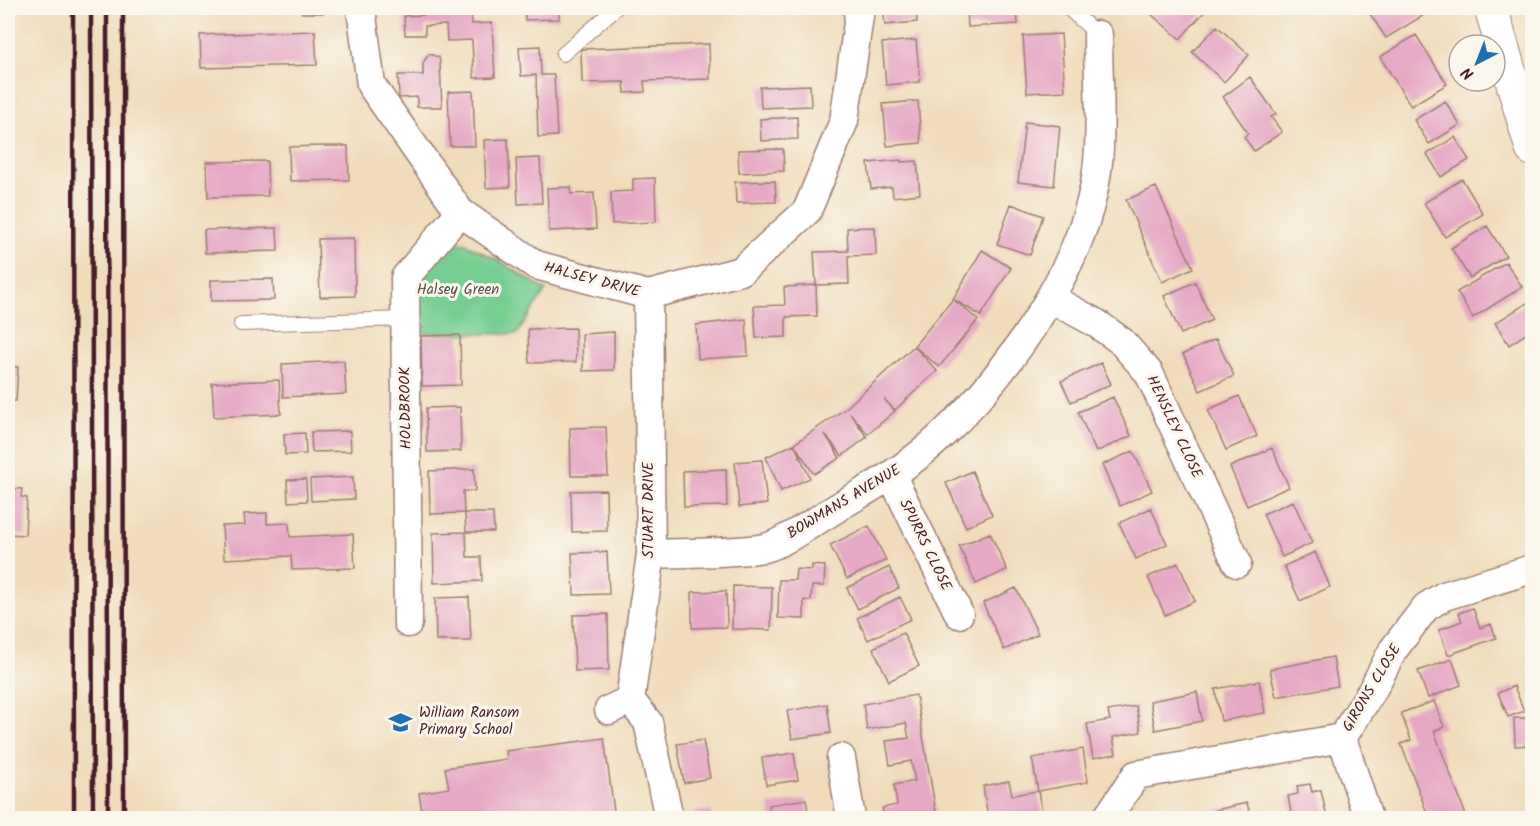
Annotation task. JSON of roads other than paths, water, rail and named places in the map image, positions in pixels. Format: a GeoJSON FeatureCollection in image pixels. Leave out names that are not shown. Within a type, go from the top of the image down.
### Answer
{"type":"FeatureCollection","features":[{"type":"Feature","properties":{"kind":"street","name":"HALSEY DRIVE"},"geometry":{"type":"LineString","coordinates":[[361,8],[371,85],[460,212],[536,265],[648,295],[741,271],[807,211],[844,121],[860,16],[857,8]]}},
{"type":"Feature","properties":{"kind":"street"},"geometry":{"type":"LineString","coordinates":[[1491,8],[1533,149]]}},
{"type":"Feature","properties":{"kind":"street","name":"BOWMANS AVENUE"},"geometry":{"type":"LineString","coordinates":[[651,554],[766,548],[892,476],[940,437],[981,394],[1012,354],[1050,298],[1072,257],[1087,212],[1098,163],[1098,35]]}},
{"type":"Feature","properties":{"kind":"street","name":"HOLDBROOK"},"geometry":{"type":"LineString","coordinates":[[408,623],[405,278],[460,212]]}},
{"type":"Feature","properties":{"kind":"street","name":"STUART DRIVE"},"geometry":{"type":"LineString","coordinates":[[648,295],[651,554],[620,705],[648,722],[669,819]]}},
{"type":"Feature","properties":{"kind":"street","name":"HENSLEY CLOSE"},"geometry":{"type":"LineString","coordinates":[[1050,298],[1096,323],[1121,341],[1149,373],[1237,563]]}},
{"type":"Feature","properties":{"kind":"street","name":"SPURRS CLOSE"},"geometry":{"type":"LineString","coordinates":[[892,476],[959,614]]}},
{"type":"Feature","properties":{"kind":"street","name":"GIRONS CLOSE"},"geometry":{"type":"LineString","coordinates":[[1107,819],[1136,775],[1342,738],[1393,650],[1426,607],[1443,596],[1533,569]]}},
{"type":"Feature","properties":{"kind":"street"},"geometry":{"type":"LineString","coordinates":[[1342,738],[1368,819]]}},
{"type":"Feature","properties":{"kind":"street"},"geometry":{"type":"LineString","coordinates":[[841,758],[851,819]]}},
{"type":"Feature","properties":{"kind":"lane"},"geometry":{"type":"LineString","coordinates":[[563,54],[616,8]]}},
{"type":"Feature","properties":{"kind":"lane"},"geometry":{"type":"LineString","coordinates":[[1068,8],[1098,35]]}},
{"type":"Feature","properties":{"kind":"lane"},"geometry":{"type":"LineString","coordinates":[[241,324],[405,319]]}},
{"type":"Feature","properties":{"kind":"railway"},"geometry":{"type":"LineString","coordinates":[[73,8],[74,818]]}},
{"type":"Feature","properties":{"kind":"railway"},"geometry":{"type":"LineString","coordinates":[[91,8],[93,818]]}},
{"type":"Feature","properties":{"kind":"railway"},"geometry":{"type":"LineString","coordinates":[[107,8],[108,818]]}},
{"type":"Feature","properties":{"kind":"railway"},"geometry":{"type":"LineString","coordinates":[[123,8],[124,818]]}},
{"type":"Feature","properties":{"kind":"place","name":"William Ransom Primary School"},"geometry":{"type":"Point","coordinates":[401,722]}},
{"type":"Feature","properties":{"kind":"park label","name":"Halsey Green"},"geometry":{"type":"Point","coordinates":[458,290]}}]}
